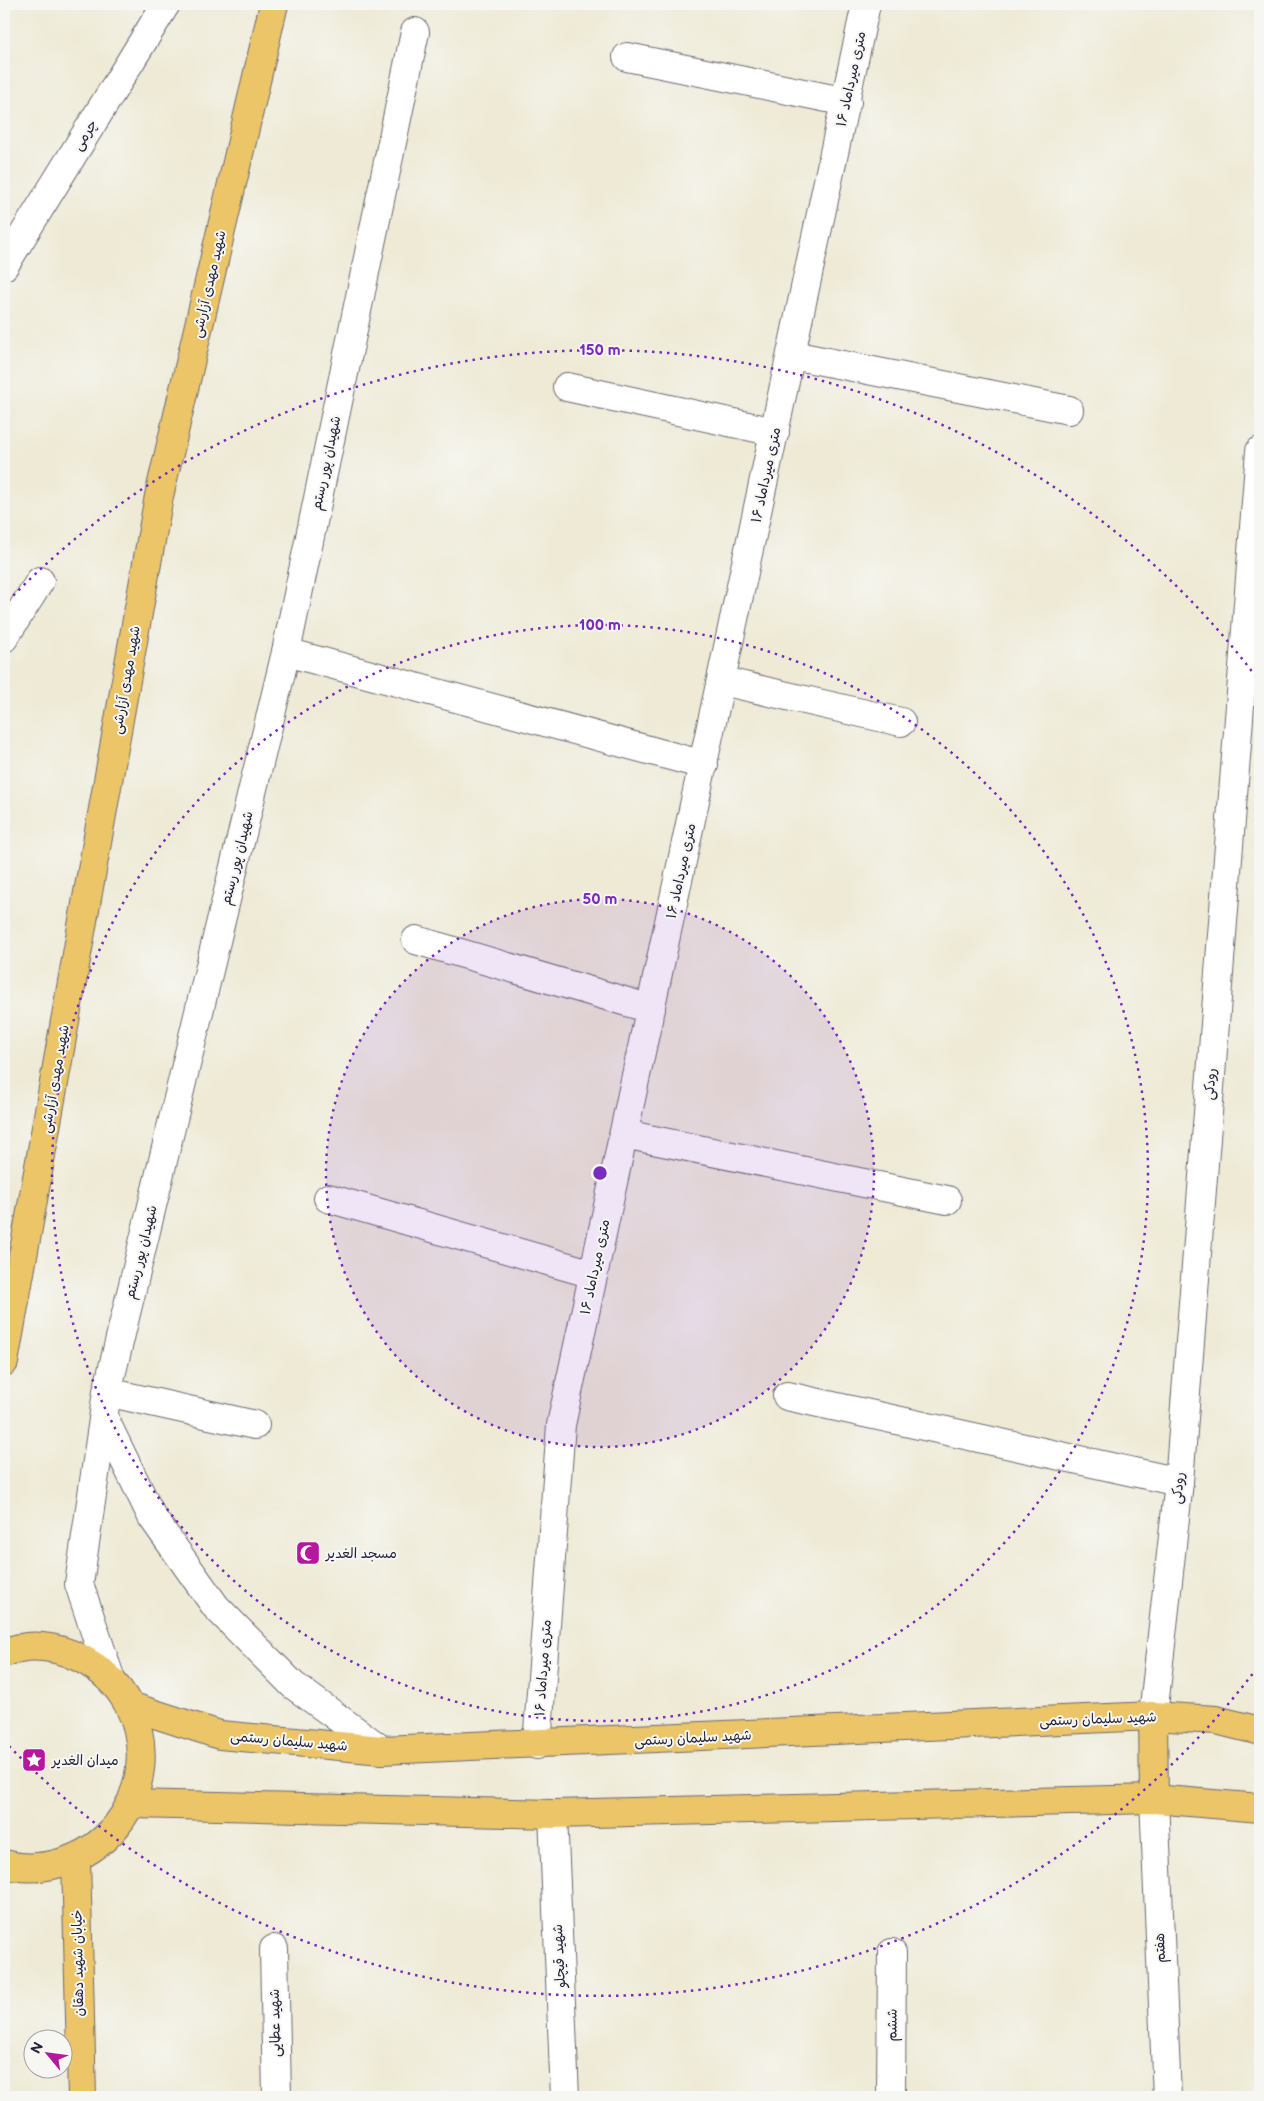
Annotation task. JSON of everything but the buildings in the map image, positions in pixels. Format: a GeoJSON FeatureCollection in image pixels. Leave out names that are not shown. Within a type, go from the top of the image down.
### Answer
{"type":"FeatureCollection","features":[{"type":"Feature","properties":{"kind":"main road","name":"شهید مهدی آزارشی"},"geometry":{"type":"LineString","coordinates":[[4,1362],[160,496],[274,4]]}},
{"type":"Feature","properties":{"kind":"main road"},"geometry":{"type":"LineString","coordinates":[[4,1652],[18,1647],[44,1646],[69,1652],[92,1664],[111,1680],[130,1706],[140,1738],[141,1772],[131,1804],[112,1832],[86,1853],[46,1867],[15,1867],[4,1864]]}},
{"type":"Feature","properties":{"kind":"main road","name":"شهید سلیمان رستمی"},"geometry":{"type":"LineString","coordinates":[[130,1706],[220,1735],[382,1750],[537,1745],[1153,1716],[1216,1720],[1260,1731]]}},
{"type":"Feature","properties":{"kind":"main road"},"geometry":{"type":"LineString","coordinates":[[1153,1716],[1154,1799]]}},
{"type":"Feature","properties":{"kind":"main road"},"geometry":{"type":"LineString","coordinates":[[131,1804],[553,1814],[1154,1799],[1260,1808]]}},
{"type":"Feature","properties":{"kind":"main road","name":"خیابان شهید دهقان"},"geometry":{"type":"LineString","coordinates":[[76,1858],[82,2097]]}},
{"type":"Feature","properties":{"kind":"street","name":"چرمی"},"geometry":{"type":"LineString","coordinates":[[4,266],[166,4]]}},
{"type":"Feature","properties":{"kind":"street","name":"۱۶ متری میرداماد"},"geometry":{"type":"LineString","coordinates":[[537,1745],[561,1425],[652,1009],[866,4]]}},
{"type":"Feature","properties":{"kind":"street","name":"شهیدان پور رستم"},"geometry":{"type":"LineString","coordinates":[[111,1680],[79,1584],[106,1405],[286,652],[415,32]]}},
{"type":"Feature","properties":{"kind":"street"},"geometry":{"type":"LineString","coordinates":[[627,57],[846,102]]}},
{"type":"Feature","properties":{"kind":"street"},"geometry":{"type":"LineString","coordinates":[[792,355],[1069,410]]}},
{"type":"Feature","properties":{"kind":"street"},"geometry":{"type":"LineString","coordinates":[[567,388],[775,432]]}},
{"type":"Feature","properties":{"kind":"street","name":"رودکی"},"geometry":{"type":"LineString","coordinates":[[1153,1716],[1179,1482],[1258,513],[1260,451]]}},
{"type":"Feature","properties":{"kind":"street"},"geometry":{"type":"LineString","coordinates":[[4,638],[40,581]]}},
{"type":"Feature","properties":{"kind":"street"},"geometry":{"type":"LineString","coordinates":[[286,652],[704,765]]}},
{"type":"Feature","properties":{"kind":"street"},"geometry":{"type":"LineString","coordinates":[[722,681],[901,722]]}},
{"type":"Feature","properties":{"kind":"street"},"geometry":{"type":"LineString","coordinates":[[416,940],[652,1009]]}},
{"type":"Feature","properties":{"kind":"street"},"geometry":{"type":"LineString","coordinates":[[624,1134],[947,1200]]}},
{"type":"Feature","properties":{"kind":"street"},"geometry":{"type":"LineString","coordinates":[[328,1198],[593,1274]]}},
{"type":"Feature","properties":{"kind":"street"},"geometry":{"type":"LineString","coordinates":[[787,1396],[1179,1482]]}},
{"type":"Feature","properties":{"kind":"street"},"geometry":{"type":"LineString","coordinates":[[255,1425],[106,1405],[152,1517],[216,1607],[293,1685],[382,1750]]}},
{"type":"Feature","properties":{"kind":"street","name":"هفتم"},"geometry":{"type":"LineString","coordinates":[[1154,1799],[1167,2097]]}},
{"type":"Feature","properties":{"kind":"street","name":"شهید قیچلو"},"geometry":{"type":"LineString","coordinates":[[553,1814],[566,2097]]}},
{"type":"Feature","properties":{"kind":"street","name":"شهید عطایی"},"geometry":{"type":"LineString","coordinates":[[274,1949],[277,2097]]}},
{"type":"Feature","properties":{"kind":"street","name":"ششم"},"geometry":{"type":"LineString","coordinates":[[891,2097],[892,1954]]}},
{"type":"Feature","properties":{"kind":"place","name":"مسجد الغدیر"},"geometry":{"type":"Point","coordinates":[308,1553]}},
{"type":"Feature","properties":{"kind":"place","name":"میدان الغدیر"},"geometry":{"type":"Point","coordinates":[34,1760]}}]}
